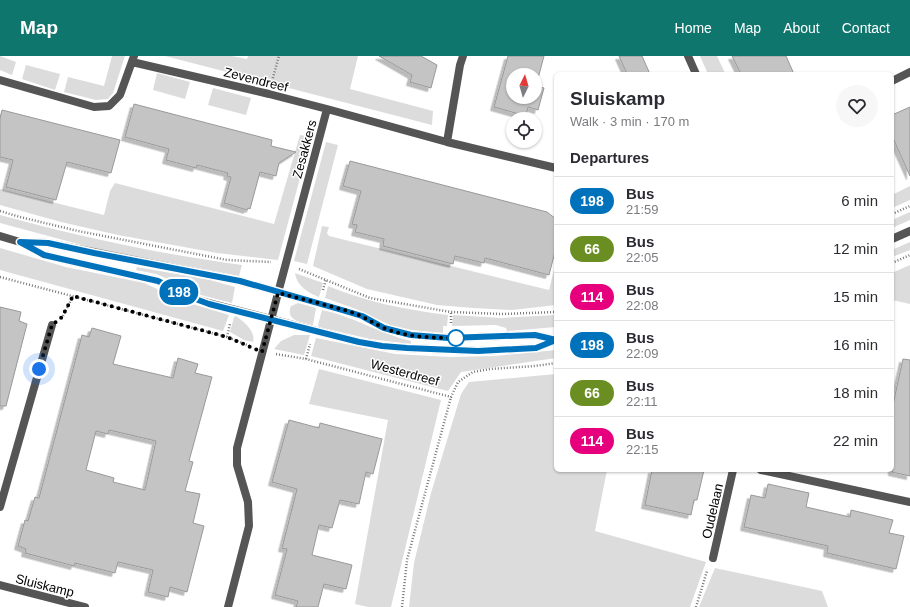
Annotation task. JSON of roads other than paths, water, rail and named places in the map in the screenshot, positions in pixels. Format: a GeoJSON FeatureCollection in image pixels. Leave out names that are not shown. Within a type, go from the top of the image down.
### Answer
{"type":"FeatureCollection","features":[{"type":"Feature","properties":{"kind":"street"},"geometry":{"type":"LineString","coordinates":[[447,142],[460,66],[464,56]]}},
{"type":"Feature","properties":{"kind":"street"},"geometry":{"type":"LineString","coordinates":[[688,56],[695,72]]}},
{"type":"Feature","properties":{"kind":"street","name":"Zevendreef"},"geometry":{"type":"LineString","coordinates":[[0,80],[94,107],[109,106],[120,95],[133,59],[327,109]]}},
{"type":"Feature","properties":{"kind":"street"},"geometry":{"type":"LineString","coordinates":[[894,80],[910,72]]}},
{"type":"Feature","properties":{"kind":"street","name":"Zesakkers"},"geometry":{"type":"LineString","coordinates":[[271,320],[327,109],[447,142],[554,168]]}},
{"type":"Feature","properties":{"kind":"street"},"geometry":{"type":"LineString","coordinates":[[894,238],[910,231]]}},
{"type":"Feature","properties":{"kind":"street","name":"Westerdreef"},"geometry":{"type":"LineString","coordinates":[[0,236],[20,242],[44,255],[158,281],[190,297],[209,304],[359,342],[382,346],[453,351],[514,350],[536,348],[554,341]]}},
{"type":"Feature","properties":{"kind":"street","name":"Westerdreef"},"geometry":{"type":"LineString","coordinates":[[20,242],[48,243],[240,281],[362,316],[384,328],[411,335],[448,338],[535,335],[554,340]]}},
{"type":"Feature","properties":{"kind":"street"},"geometry":{"type":"LineString","coordinates":[[228,607],[249,526],[248,502],[237,464],[237,448],[271,320]]}},
{"type":"Feature","properties":{"kind":"street"},"geometry":{"type":"LineString","coordinates":[[0,502],[52,325]]}},
{"type":"Feature","properties":{"kind":"street","name":"Oudelaan"},"geometry":{"type":"LineString","coordinates":[[714,558],[733,472]]}},
{"type":"Feature","properties":{"kind":"street"},"geometry":{"type":"LineString","coordinates":[[770,472],[910,502]]}},
{"type":"Feature","properties":{"kind":"street","name":"Sluiskamp"},"geometry":{"type":"LineString","coordinates":[[0,585],[85,607]]}}]}
